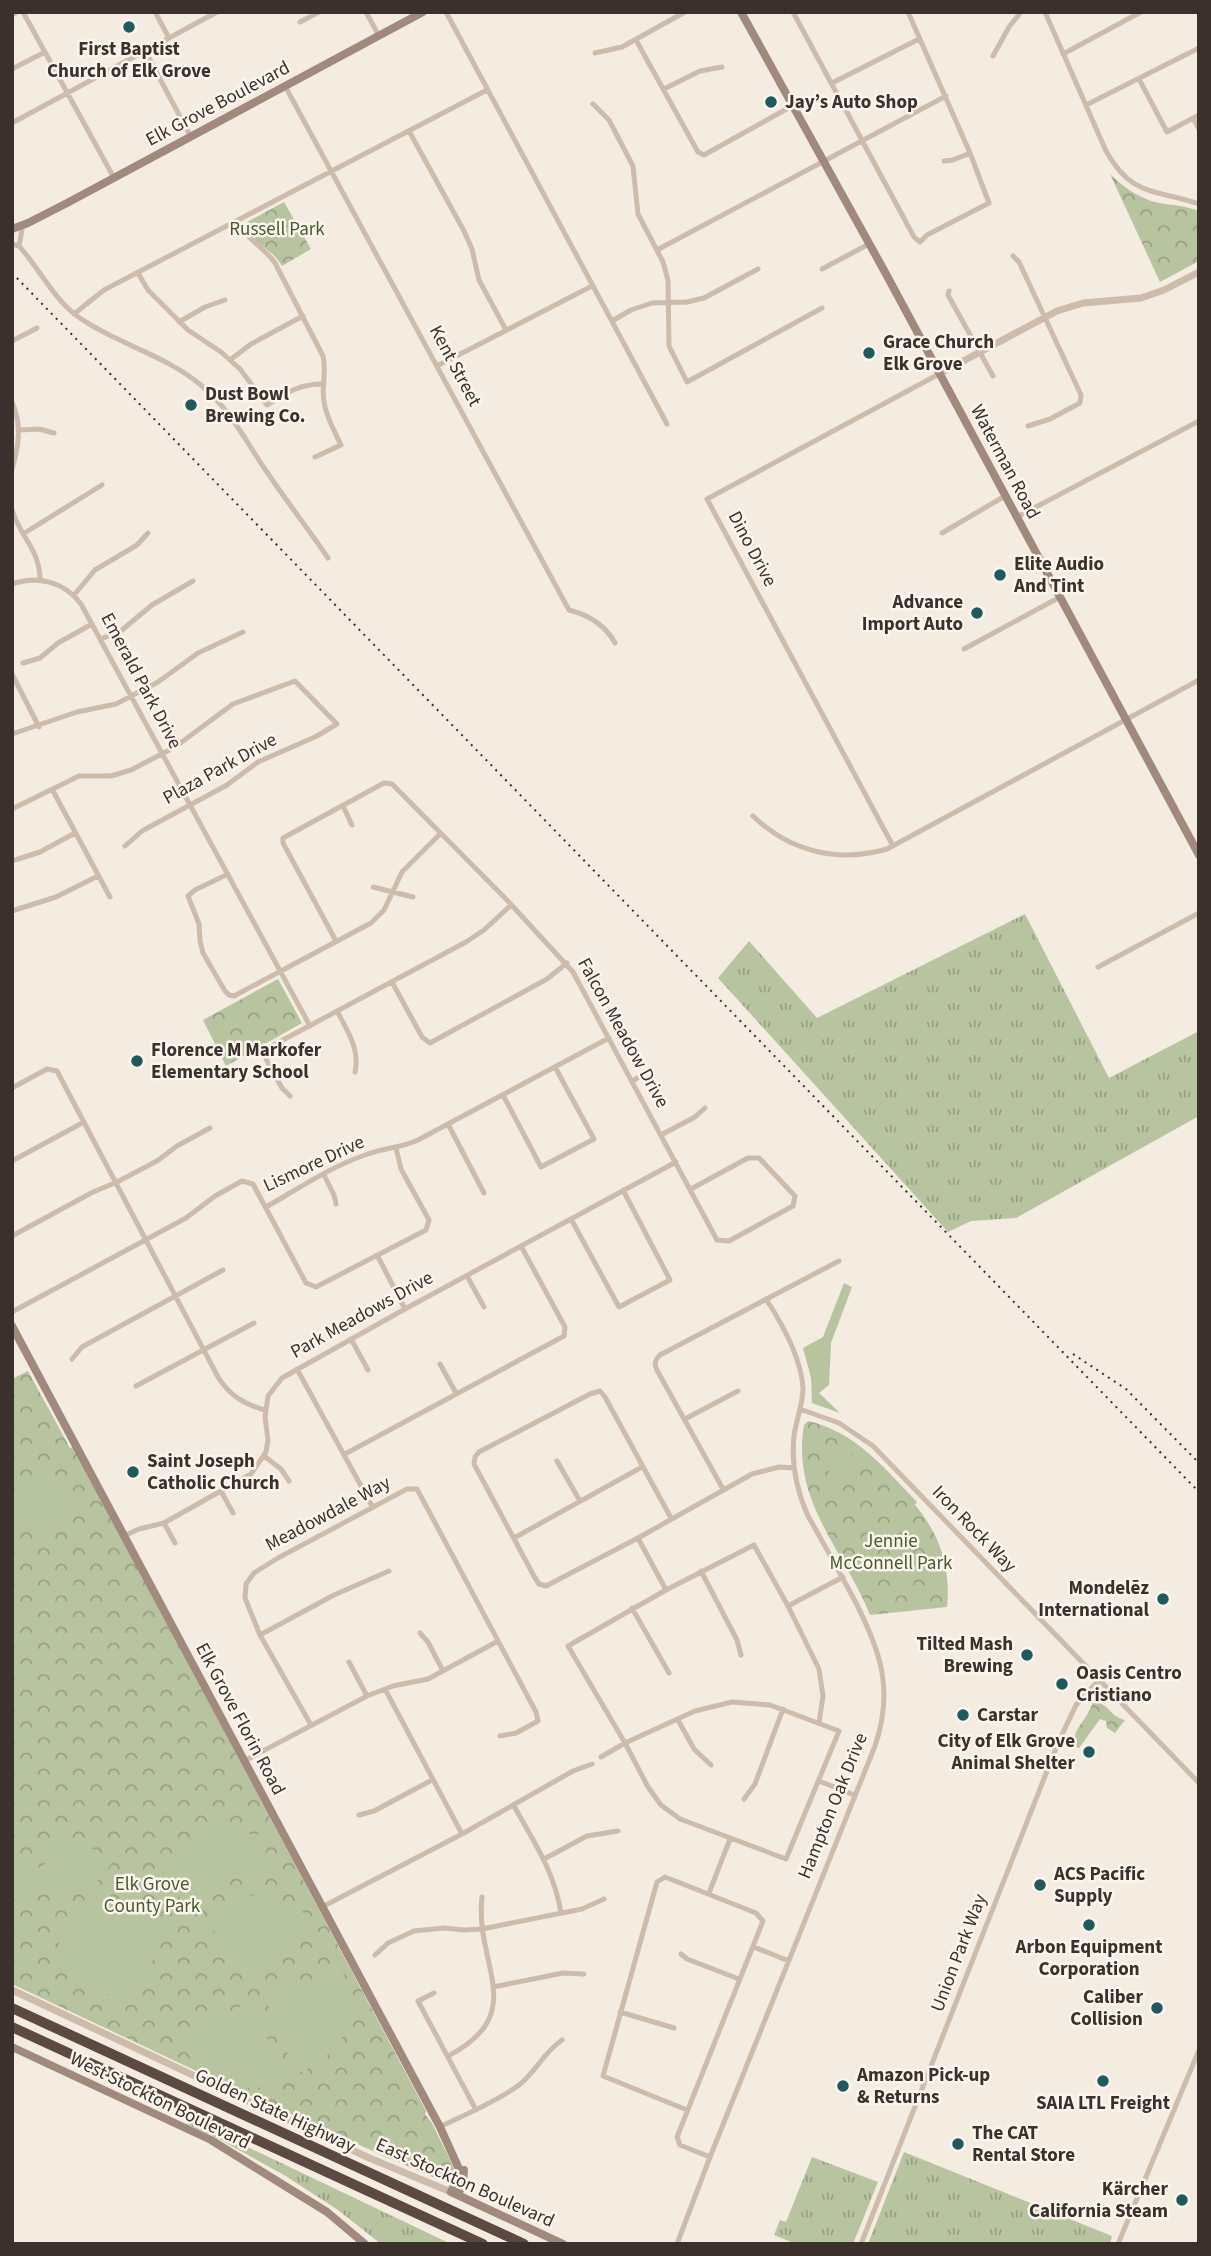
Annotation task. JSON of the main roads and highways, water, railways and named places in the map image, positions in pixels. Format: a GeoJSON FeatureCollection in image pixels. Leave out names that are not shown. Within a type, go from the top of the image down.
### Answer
{"type":"FeatureCollection","features":[{"type":"Feature","properties":{"kind":"highway","name":"Golden State Highway"},"geometry":{"type":"LineString","coordinates":[[12,2008],[524,2244]]}},
{"type":"Feature","properties":{"kind":"highway","name":"Golden State Highway"},"geometry":{"type":"LineString","coordinates":[[12,2026],[483,2244]]}},
{"type":"Feature","properties":{"kind":"main road","name":"Elk Grove Boulevard"},"geometry":{"type":"LineString","coordinates":[[12,235],[423,12]]}},
{"type":"Feature","properties":{"kind":"main road","name":"Waterman Road"},"geometry":{"type":"LineString","coordinates":[[745,14],[792,106],[1199,855]]}},
{"type":"Feature","properties":{"kind":"main road","name":"Elk Grove Florin Road"},"geometry":{"type":"LineString","coordinates":[[12,1326],[440,2127],[460,2171],[455,2193]]}},
{"type":"Feature","properties":{"kind":"main road","name":"West Stockton Boulevard"},"geometry":{"type":"LineString","coordinates":[[12,2047],[211,2140],[327,2212],[365,2244]]}},
{"type":"Feature","properties":{"kind":"main road","name":"East Stockton Boulevard"},"geometry":{"type":"LineString","coordinates":[[455,2193],[563,2244]]}},
{"type":"Feature","properties":{"kind":"railway"},"geometry":{"type":"LineString","coordinates":[[12,273],[1199,1492]]}},
{"type":"Feature","properties":{"kind":"railway"},"geometry":{"type":"LineString","coordinates":[[1073,1354],[1126,1389],[1199,1463]]}},
{"type":"Feature","properties":{"kind":"place","name":"First Baptist Church of Elk Grove"},"geometry":{"type":"Point","coordinates":[129,27]}},
{"type":"Feature","properties":{"kind":"place","name":"Jay’s Auto Shop"},"geometry":{"type":"Point","coordinates":[771,102]}},
{"type":"Feature","properties":{"kind":"place","name":"Grace Church Elk Grove"},"geometry":{"type":"Point","coordinates":[869,353]}},
{"type":"Feature","properties":{"kind":"place","name":"Dust Bowl Brewing Co."},"geometry":{"type":"Point","coordinates":[191,405]}},
{"type":"Feature","properties":{"kind":"place","name":"Elite Audio And Tint"},"geometry":{"type":"Point","coordinates":[1000,575]}},
{"type":"Feature","properties":{"kind":"place","name":"Advance Import Auto"},"geometry":{"type":"Point","coordinates":[977,613]}},
{"type":"Feature","properties":{"kind":"place","name":"Florence M Markofer Elementary School"},"geometry":{"type":"Point","coordinates":[137,1061]}},
{"type":"Feature","properties":{"kind":"place","name":"Saint Joseph Catholic Church"},"geometry":{"type":"Point","coordinates":[133,1472]}},
{"type":"Feature","properties":{"kind":"place","name":"Mondelēz International"},"geometry":{"type":"Point","coordinates":[1163,1599]}},
{"type":"Feature","properties":{"kind":"place","name":"Tilted Mash Brewing"},"geometry":{"type":"Point","coordinates":[1027,1655]}},
{"type":"Feature","properties":{"kind":"place","name":"Oasis Centro Cristiano"},"geometry":{"type":"Point","coordinates":[1062,1684]}},
{"type":"Feature","properties":{"kind":"place","name":"Carstar"},"geometry":{"type":"Point","coordinates":[963,1715]}},
{"type":"Feature","properties":{"kind":"place","name":"City of Elk Grove Animal Shelter"},"geometry":{"type":"Point","coordinates":[1089,1752]}},
{"type":"Feature","properties":{"kind":"place","name":"ACS Pacific Supply"},"geometry":{"type":"Point","coordinates":[1040,1885]}},
{"type":"Feature","properties":{"kind":"place","name":"Arbon Equipment Corporation"},"geometry":{"type":"Point","coordinates":[1089,1925]}},
{"type":"Feature","properties":{"kind":"place","name":"Caliber Collision"},"geometry":{"type":"Point","coordinates":[1157,2008]}},
{"type":"Feature","properties":{"kind":"place","name":"SAIA LTL Freight"},"geometry":{"type":"Point","coordinates":[1103,2081]}},
{"type":"Feature","properties":{"kind":"place","name":"Amazon Pick-up & Returns"},"geometry":{"type":"Point","coordinates":[843,2086]}},
{"type":"Feature","properties":{"kind":"place","name":"The CAT Rental Store"},"geometry":{"type":"Point","coordinates":[958,2144]}},
{"type":"Feature","properties":{"kind":"place","name":"Kärcher California Steam"},"geometry":{"type":"Point","coordinates":[1182,2200]}},
{"type":"Feature","properties":{"kind":"park label","name":"Russell Park"},"geometry":{"type":"Point","coordinates":[277,229]}},
{"type":"Feature","properties":{"kind":"park label","name":"Jennie McConnell Park"},"geometry":{"type":"Point","coordinates":[891,1552]}},
{"type":"Feature","properties":{"kind":"park label","name":"Elk Grove County Park"},"geometry":{"type":"Point","coordinates":[152,1895]}}]}
